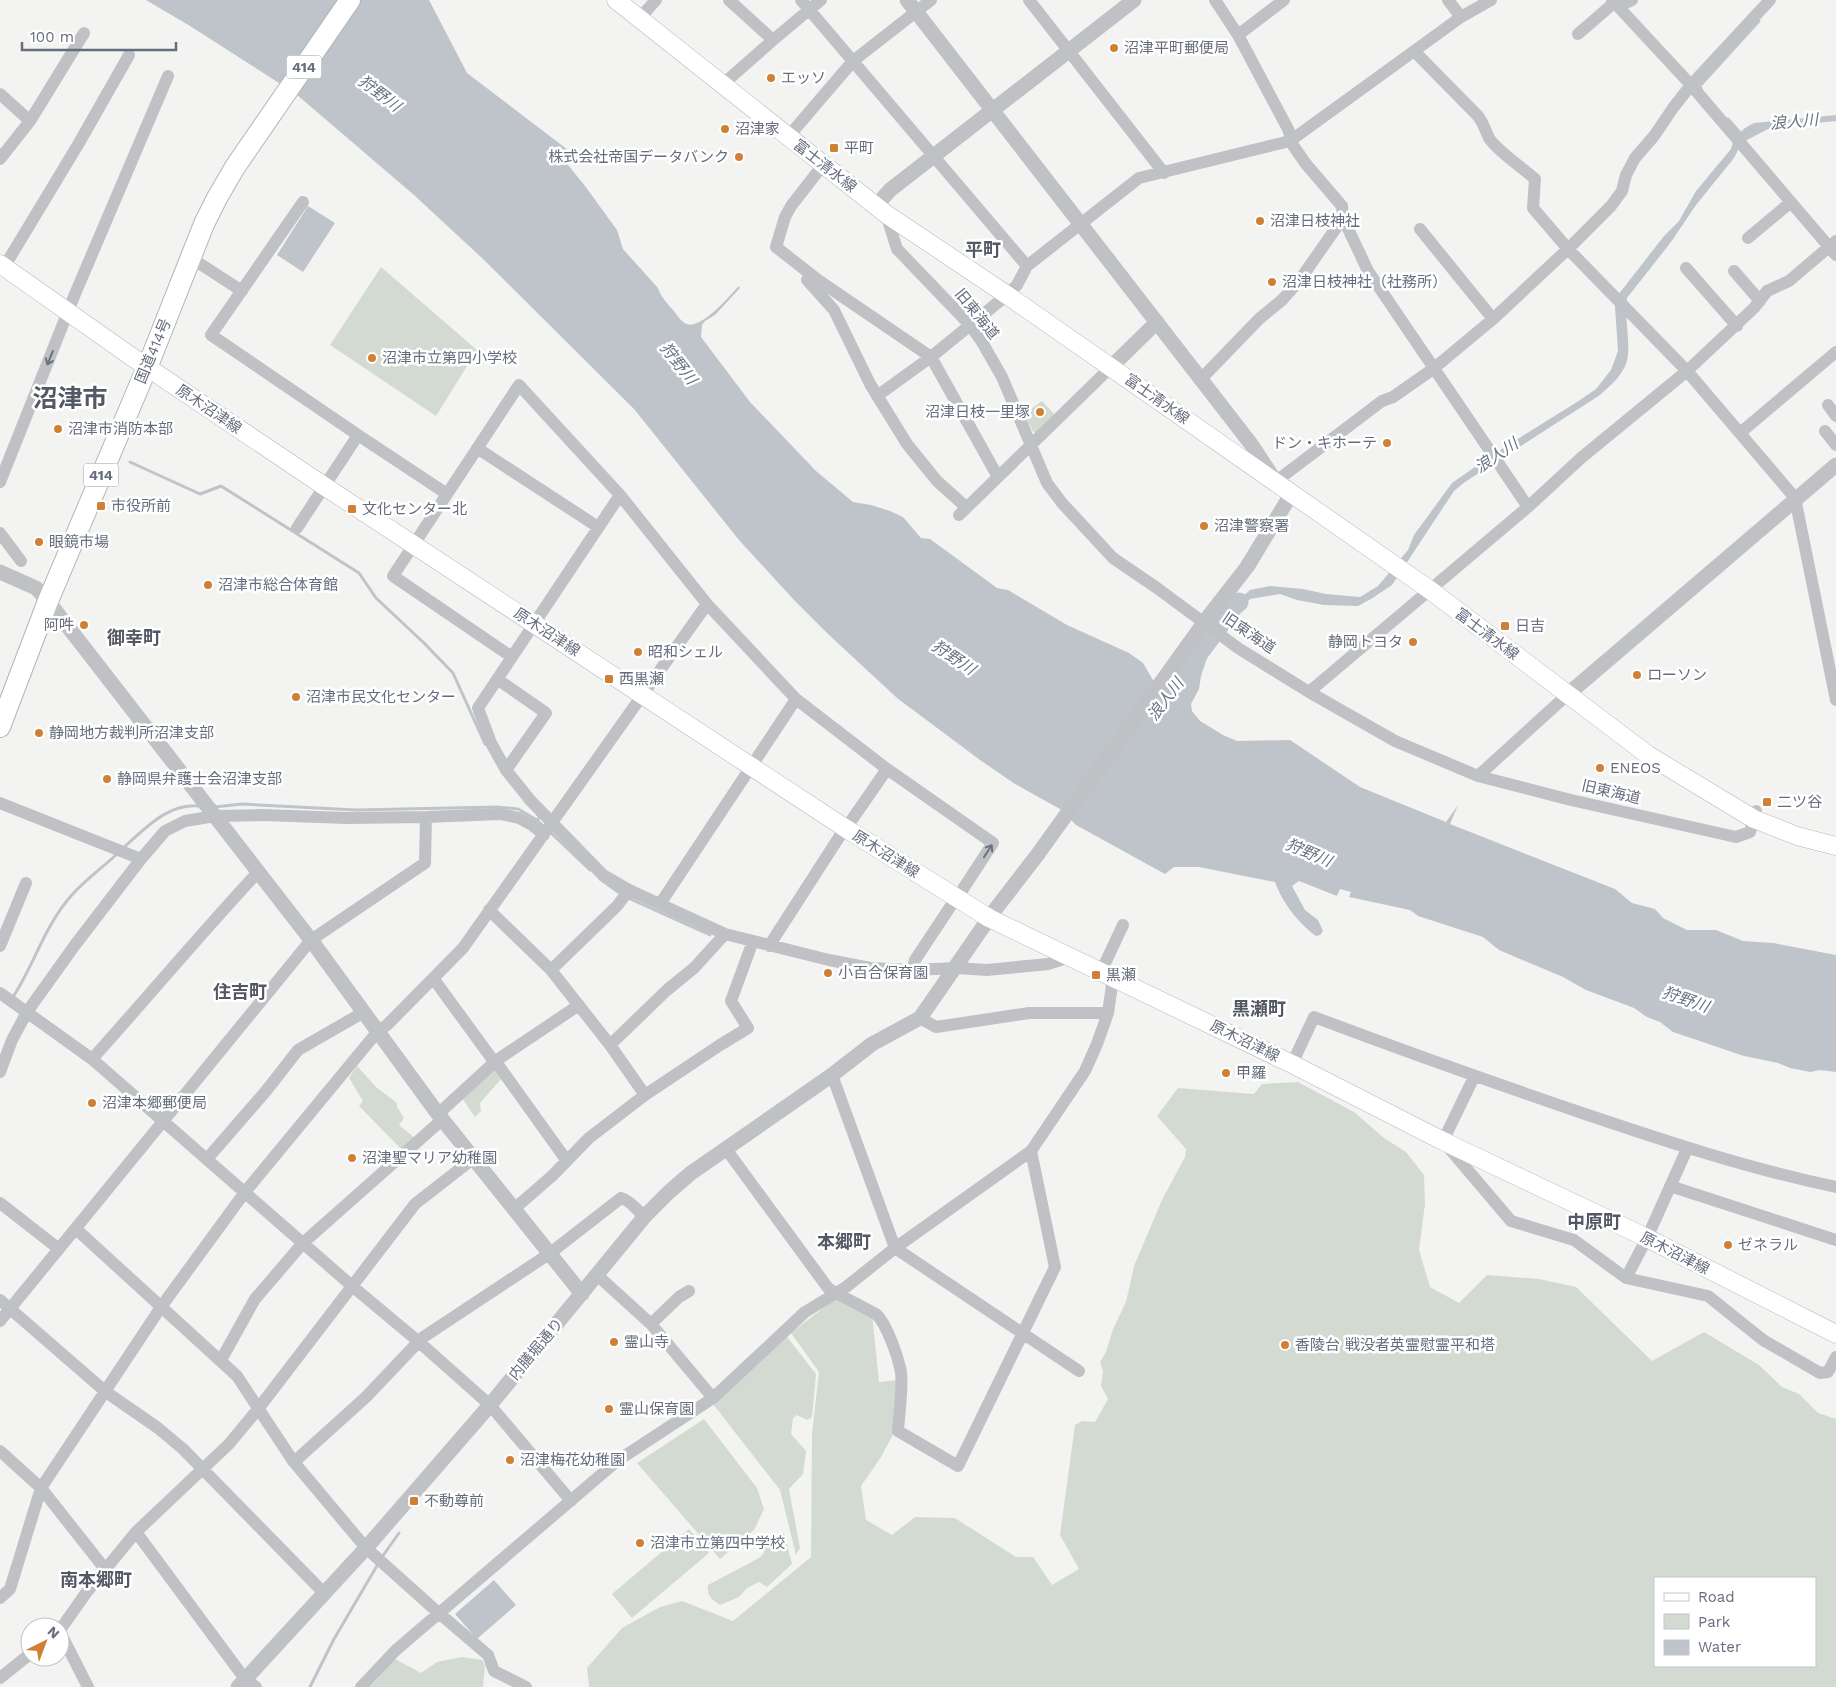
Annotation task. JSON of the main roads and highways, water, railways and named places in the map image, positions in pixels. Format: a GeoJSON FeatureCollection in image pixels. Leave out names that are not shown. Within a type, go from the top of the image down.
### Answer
{"type":"FeatureCollection","features":[{"type":"Feature","properties":{"kind":"highway","name":"国道414号"},"geometry":{"type":"LineString","coordinates":[[0,727],[48,601],[217,198],[235,167],[350,0]]}},
{"type":"Feature","properties":{"kind":"main road","name":"富士清水線"},"geometry":{"type":"LineString","coordinates":[[616,0],[881,210],[1007,295],[1430,590],[1648,755],[1705,788],[1797,836],[1836,846]]}},
{"type":"Feature","properties":{"kind":"main road","name":"原木沼津線"},"geometry":{"type":"LineString","coordinates":[[3,258],[149,362],[327,482],[848,825],[991,914],[1070,958],[1106,971]]}},
{"type":"Feature","properties":{"kind":"main road","name":"富士清水線"},"geometry":{"type":"LineString","coordinates":[[1755,815],[1836,836]]}},
{"type":"Feature","properties":{"kind":"main road","name":"原木沼津線"},"geometry":{"type":"LineString","coordinates":[[991,914],[1294,1060],[1446,1137],[1836,1322]]}},
{"type":"Feature","properties":{"kind":"main road","name":"原木沼津線"},"geometry":{"type":"LineString","coordinates":[[1648,1234],[1836,1334]]}},
{"type":"Feature","properties":{"kind":"water","name":"狩野川"},"geometry":{"type":"Polygon","coordinates":[[[146,0],[429,0],[467,73],[568,150],[564,160],[617,230],[623,249],[658,288],[664,300],[681,320],[687,324],[700,322],[715,311],[739,286],[740,288],[715,315],[702,325],[701,337],[750,402],[816,471],[853,502],[871,505],[903,517],[921,538],[930,539],[997,588],[1008,590],[1067,625],[1129,653],[1143,663],[1153,680],[1165,686],[1172,685],[1193,670],[1193,665],[1201,656],[1207,658],[1199,689],[1191,704],[1192,711],[1200,721],[1223,735],[1237,741],[1290,740],[1360,787],[1446,822],[1458,805],[1450,824],[1615,889],[1632,903],[1655,909],[1663,918],[1687,930],[1716,930],[1743,941],[1773,943],[1836,955],[1836,1072],[1820,1070],[1810,1072],[1790,1068],[1778,1063],[1744,1056],[1673,1032],[1660,1022],[1647,1017],[1634,1008],[1586,990],[1563,977],[1499,950],[1483,937],[1418,916],[1410,910],[1349,897],[1351,892],[1340,889],[1337,896],[1299,881],[1292,886],[1305,910],[1318,920],[1323,931],[1320,935],[1316,936],[1292,912],[1275,882],[1199,867],[1174,867],[1165,874],[1076,825],[1060,809],[1015,784],[897,698],[828,634],[739,540],[634,409],[483,259],[414,195],[296,94],[146,0]]]}},
{"type":"Feature","properties":{"kind":"water"},"geometry":{"type":"Polygon","coordinates":[[[1836,115],[1836,121],[1768,129],[1747,140],[1739,148],[1734,158],[1696,205],[1671,242],[1627,298],[1628,354],[1625,366],[1619,376],[1600,395],[1454,491],[1392,585],[1358,606],[1324,605],[1297,600],[1280,594],[1250,599],[1228,624],[1223,622],[1239,600],[1250,590],[1270,586],[1360,597],[1378,586],[1408,550],[1414,535],[1452,483],[1492,455],[1596,389],[1611,370],[1618,351],[1615,307],[1618,295],[1664,236],[1679,221],[1696,191],[1731,149],[1734,138],[1754,123],[1836,115]]]}},
{"type":"Feature","properties":{"kind":"water"},"geometry":{"type":"Polygon","coordinates":[[[308,206],[335,223],[303,272],[277,255],[308,206]]]}},
{"type":"Feature","properties":{"kind":"water"},"geometry":{"type":"Polygon","coordinates":[[[494,1580],[516,1605],[477,1639],[455,1614],[494,1580]]]}},
{"type":"Feature","properties":{"kind":"waterway"},"geometry":{"type":"LineString","coordinates":[[1701,88],[1699,87],[1759,21]]}},
{"type":"Feature","properties":{"kind":"waterway"},"geometry":{"type":"LineString","coordinates":[[1728,119],[1742,135]]}},
{"type":"Feature","properties":{"kind":"waterway"},"geometry":{"type":"LineString","coordinates":[[130,462],[200,494],[221,486],[359,573],[376,598],[453,673],[485,744]]}},
{"type":"Feature","properties":{"kind":"waterway","name":"浪人川"},"geometry":{"type":"LineString","coordinates":[[1165,699],[1234,606],[1239,602]]}},
{"type":"Feature","properties":{"kind":"waterway"},"geometry":{"type":"LineString","coordinates":[[214,807],[242,804],[356,810],[497,807],[518,809],[537,820]]}},
{"type":"Feature","properties":{"kind":"waterway"},"geometry":{"type":"LineString","coordinates":[[123,848],[149,825],[167,813],[177,808],[200,806]]}},
{"type":"Feature","properties":{"kind":"waterway"},"geometry":{"type":"LineString","coordinates":[[538,815],[540,817],[537,820],[544,827]]}},
{"type":"Feature","properties":{"kind":"waterway"},"geometry":{"type":"LineString","coordinates":[[549,831],[590,870]]}},
{"type":"Feature","properties":{"kind":"waterway"},"geometry":{"type":"LineString","coordinates":[[13,997],[62,907],[82,885],[117,854]]}},
{"type":"Feature","properties":{"kind":"waterway"},"geometry":{"type":"LineString","coordinates":[[600,879],[621,894]]}},
{"type":"Feature","properties":{"kind":"waterway"},"geometry":{"type":"LineString","coordinates":[[626,897],[710,935]]}},
{"type":"Feature","properties":{"kind":"waterway"},"geometry":{"type":"LineString","coordinates":[[382,1557],[399,1533]]}},
{"type":"Feature","properties":{"kind":"waterway"},"geometry":{"type":"LineString","coordinates":[[310,1687],[334,1639],[378,1564]]}},
{"type":"Feature","properties":{"kind":"place","name":"沼津平町郵便局"},"geometry":{"type":"Point","coordinates":[1114,48]}},
{"type":"Feature","properties":{"kind":"place","name":"エッソ"},"geometry":{"type":"Point","coordinates":[771,78]}},
{"type":"Feature","properties":{"kind":"place","name":"沼津家"},"geometry":{"type":"Point","coordinates":[725,129]}},
{"type":"Feature","properties":{"kind":"place","name":"平町"},"geometry":{"type":"Point","coordinates":[834,148]}},
{"type":"Feature","properties":{"kind":"place","name":"株式会社帝国データバンク"},"geometry":{"type":"Point","coordinates":[739,157]}},
{"type":"Feature","properties":{"kind":"place","name":"沼津日枝神社"},"geometry":{"type":"Point","coordinates":[1260,221]}},
{"type":"Feature","properties":{"kind":"place","name":"沼津日枝神社（社務所）"},"geometry":{"type":"Point","coordinates":[1272,282]}},
{"type":"Feature","properties":{"kind":"place","name":"沼津市立第四小学校"},"geometry":{"type":"Point","coordinates":[372,358]}},
{"type":"Feature","properties":{"kind":"place","name":"沼津日枝一里塚"},"geometry":{"type":"Point","coordinates":[1040,412]}},
{"type":"Feature","properties":{"kind":"place","name":"沼津市消防本部"},"geometry":{"type":"Point","coordinates":[58,429]}},
{"type":"Feature","properties":{"kind":"place","name":"ドン・キホーテ"},"geometry":{"type":"Point","coordinates":[1387,443]}},
{"type":"Feature","properties":{"kind":"place","name":"市役所前"},"geometry":{"type":"Point","coordinates":[101,506]}},
{"type":"Feature","properties":{"kind":"place","name":"文化センター北"},"geometry":{"type":"Point","coordinates":[352,509]}},
{"type":"Feature","properties":{"kind":"place","name":"沼津警察署"},"geometry":{"type":"Point","coordinates":[1204,526]}},
{"type":"Feature","properties":{"kind":"place","name":"眼鏡市場"},"geometry":{"type":"Point","coordinates":[39,542]}},
{"type":"Feature","properties":{"kind":"place","name":"沼津市総合体育館"},"geometry":{"type":"Point","coordinates":[208,585]}},
{"type":"Feature","properties":{"kind":"place","name":"阿吽"},"geometry":{"type":"Point","coordinates":[84,625]}},
{"type":"Feature","properties":{"kind":"place","name":"日吉"},"geometry":{"type":"Point","coordinates":[1505,626]}},
{"type":"Feature","properties":{"kind":"place","name":"静岡トヨタ"},"geometry":{"type":"Point","coordinates":[1413,642]}},
{"type":"Feature","properties":{"kind":"place","name":"昭和シェル"},"geometry":{"type":"Point","coordinates":[638,652]}},
{"type":"Feature","properties":{"kind":"place","name":"ローソン"},"geometry":{"type":"Point","coordinates":[1637,675]}},
{"type":"Feature","properties":{"kind":"place","name":"西黒瀬"},"geometry":{"type":"Point","coordinates":[609,679]}},
{"type":"Feature","properties":{"kind":"place","name":"沼津市民文化センター"},"geometry":{"type":"Point","coordinates":[296,697]}},
{"type":"Feature","properties":{"kind":"place","name":"静岡地方裁判所沼津支部"},"geometry":{"type":"Point","coordinates":[39,733]}},
{"type":"Feature","properties":{"kind":"place","name":"ENEOS"},"geometry":{"type":"Point","coordinates":[1600,768]}},
{"type":"Feature","properties":{"kind":"place","name":"静岡県弁護士会沼津支部"},"geometry":{"type":"Point","coordinates":[107,779]}},
{"type":"Feature","properties":{"kind":"place","name":"二ツ谷"},"geometry":{"type":"Point","coordinates":[1767,802]}},
{"type":"Feature","properties":{"kind":"place","name":"小百合保育園"},"geometry":{"type":"Point","coordinates":[828,973]}},
{"type":"Feature","properties":{"kind":"place","name":"黒瀬"},"geometry":{"type":"Point","coordinates":[1096,975]}},
{"type":"Feature","properties":{"kind":"place","name":"甲羅"},"geometry":{"type":"Point","coordinates":[1226,1073]}},
{"type":"Feature","properties":{"kind":"place","name":"沼津本郷郵便局"},"geometry":{"type":"Point","coordinates":[92,1103]}},
{"type":"Feature","properties":{"kind":"place","name":"沼津聖マリア幼稚園"},"geometry":{"type":"Point","coordinates":[352,1158]}},
{"type":"Feature","properties":{"kind":"place","name":"ゼネラル"},"geometry":{"type":"Point","coordinates":[1728,1245]}},
{"type":"Feature","properties":{"kind":"place","name":"霊山寺"},"geometry":{"type":"Point","coordinates":[614,1342]}},
{"type":"Feature","properties":{"kind":"place","name":"香陵台 戦没者英霊慰霊平和塔"},"geometry":{"type":"Point","coordinates":[1285,1345]}},
{"type":"Feature","properties":{"kind":"place","name":"霊山保育園"},"geometry":{"type":"Point","coordinates":[609,1409]}},
{"type":"Feature","properties":{"kind":"place","name":"沼津梅花幼稚園"},"geometry":{"type":"Point","coordinates":[510,1460]}},
{"type":"Feature","properties":{"kind":"place","name":"不動尊前"},"geometry":{"type":"Point","coordinates":[414,1501]}},
{"type":"Feature","properties":{"kind":"place","name":"沼津市立第四中学校"},"geometry":{"type":"Point","coordinates":[640,1543]}},
{"type":"Feature","properties":{"kind":"district","name":"平町"},"geometry":{"type":"Point","coordinates":[983,250]}},
{"type":"Feature","properties":{"kind":"district","name":"沼津市"},"geometry":{"type":"Point","coordinates":[70,398]}},
{"type":"Feature","properties":{"kind":"district","name":"御幸町"},"geometry":{"type":"Point","coordinates":[134,638]}},
{"type":"Feature","properties":{"kind":"district","name":"住吉町"},"geometry":{"type":"Point","coordinates":[240,992]}},
{"type":"Feature","properties":{"kind":"district","name":"黒瀬町"},"geometry":{"type":"Point","coordinates":[1259,1009]}},
{"type":"Feature","properties":{"kind":"district","name":"中原町"},"geometry":{"type":"Point","coordinates":[1594,1222]}},
{"type":"Feature","properties":{"kind":"district","name":"本郷町"},"geometry":{"type":"Point","coordinates":[844,1242]}},
{"type":"Feature","properties":{"kind":"district","name":"南本郷町"},"geometry":{"type":"Point","coordinates":[96,1580]}}]}
